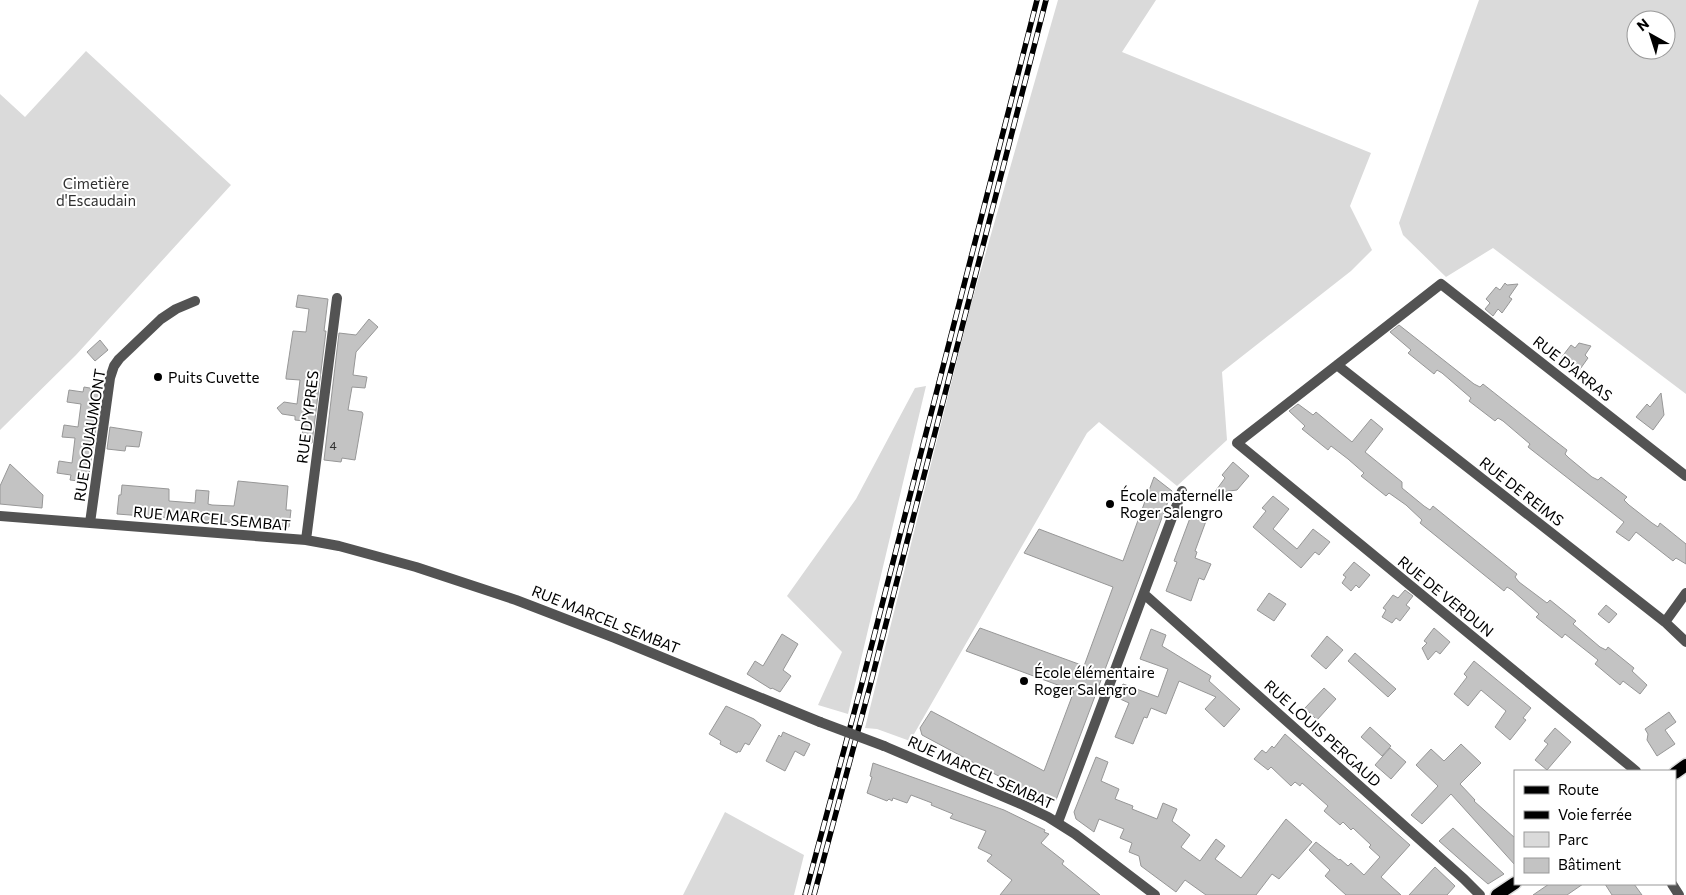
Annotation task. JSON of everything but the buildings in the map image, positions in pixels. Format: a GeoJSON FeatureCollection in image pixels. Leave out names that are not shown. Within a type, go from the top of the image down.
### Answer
{"type":"FeatureCollection","features":[{"type":"Feature","properties":{"kind":"main road"},"geometry":{"type":"LineString","coordinates":[[1497,895],[1514,884]]}},
{"type":"Feature","properties":{"kind":"street","name":"RUE D'ARRAS"},"geometry":{"type":"LineString","coordinates":[[1337,365],[1441,284],[1686,476]]}},
{"type":"Feature","properties":{"kind":"street","name":"RUE D'YPRES"},"geometry":{"type":"LineString","coordinates":[[306,540],[337,298]]}},
{"type":"Feature","properties":{"kind":"street","name":"RUE DOUAUMONT"},"geometry":{"type":"LineString","coordinates":[[90,523],[110,378],[114,366],[161,319],[176,309],[195,301]]}},
{"type":"Feature","properties":{"kind":"street","name":"RUE DE VERDUN"},"geometry":{"type":"LineString","coordinates":[[1337,365],[1237,443],[1635,770]]}},
{"type":"Feature","properties":{"kind":"street","name":"RUE DE REIMS"},"geometry":{"type":"LineString","coordinates":[[1337,365],[1664,622],[1686,642]]}},
{"type":"Feature","properties":{"kind":"street"},"geometry":{"type":"LineString","coordinates":[[1058,822],[1182,491]]}},
{"type":"Feature","properties":{"kind":"street","name":"RUE MARCEL SEMBAT"},"geometry":{"type":"LineString","coordinates":[[0,516],[306,540],[339,546],[416,567],[516,600],[615,638],[820,722],[884,746],[1023,805],[1058,822],[1155,895]]}},
{"type":"Feature","properties":{"kind":"street"},"geometry":{"type":"LineString","coordinates":[[1664,622],[1686,593]]}},
{"type":"Feature","properties":{"kind":"street","name":"RUE LOUIS PERGAUD"},"geometry":{"type":"LineString","coordinates":[[1144,594],[1480,895]]}},
{"type":"Feature","properties":{"kind":"green space"},"geometry":{"type":"Polygon","coordinates":[[[1058,0],[1156,0],[1122,52],[1371,153],[1350,206],[1372,250],[1351,271],[1222,372],[1227,440],[1177,486],[1099,422],[1087,433],[910,741],[877,729],[865,728],[970,308],[1058,0]]]}},
{"type":"Feature","properties":{"kind":"green space"},"geometry":{"type":"Polygon","coordinates":[[[1479,0],[1686,0],[1686,394],[1493,248],[1446,277],[1403,235],[1399,223],[1479,0]]]}},
{"type":"Feature","properties":{"kind":"green space","name":"Cimetière d'Escaudain"},"geometry":{"type":"Polygon","coordinates":[[[86,51],[231,185],[76,355],[0,430],[0,94],[25,117],[86,51]]]}},
{"type":"Feature","properties":{"kind":"green space"},"geometry":{"type":"Polygon","coordinates":[[[926,386],[848,714],[818,705],[842,652],[787,596],[856,499],[915,388],[926,386]]]}},
{"type":"Feature","properties":{"kind":"green space"},"geometry":{"type":"Polygon","coordinates":[[[725,812],[804,855],[794,895],[683,895],[725,812]]]}},
{"type":"Feature","properties":{"kind":"railway"},"geometry":{"type":"LineString","coordinates":[[805,895],[862,683],[1037,0]]}},
{"type":"Feature","properties":{"kind":"railway"},"geometry":{"type":"LineString","coordinates":[[814,895],[870,686],[1046,0]]}},
{"type":"Feature","properties":{"kind":"place","name":"Puits Cuvette"},"geometry":{"type":"Point","coordinates":[158,377]}},
{"type":"Feature","properties":{"kind":"place","name":"École maternelle Roger Salengro"},"geometry":{"type":"Point","coordinates":[1110,504]}},
{"type":"Feature","properties":{"kind":"place","name":"École élémentaire Roger Salengro"},"geometry":{"type":"Point","coordinates":[1024,681]}}]}
